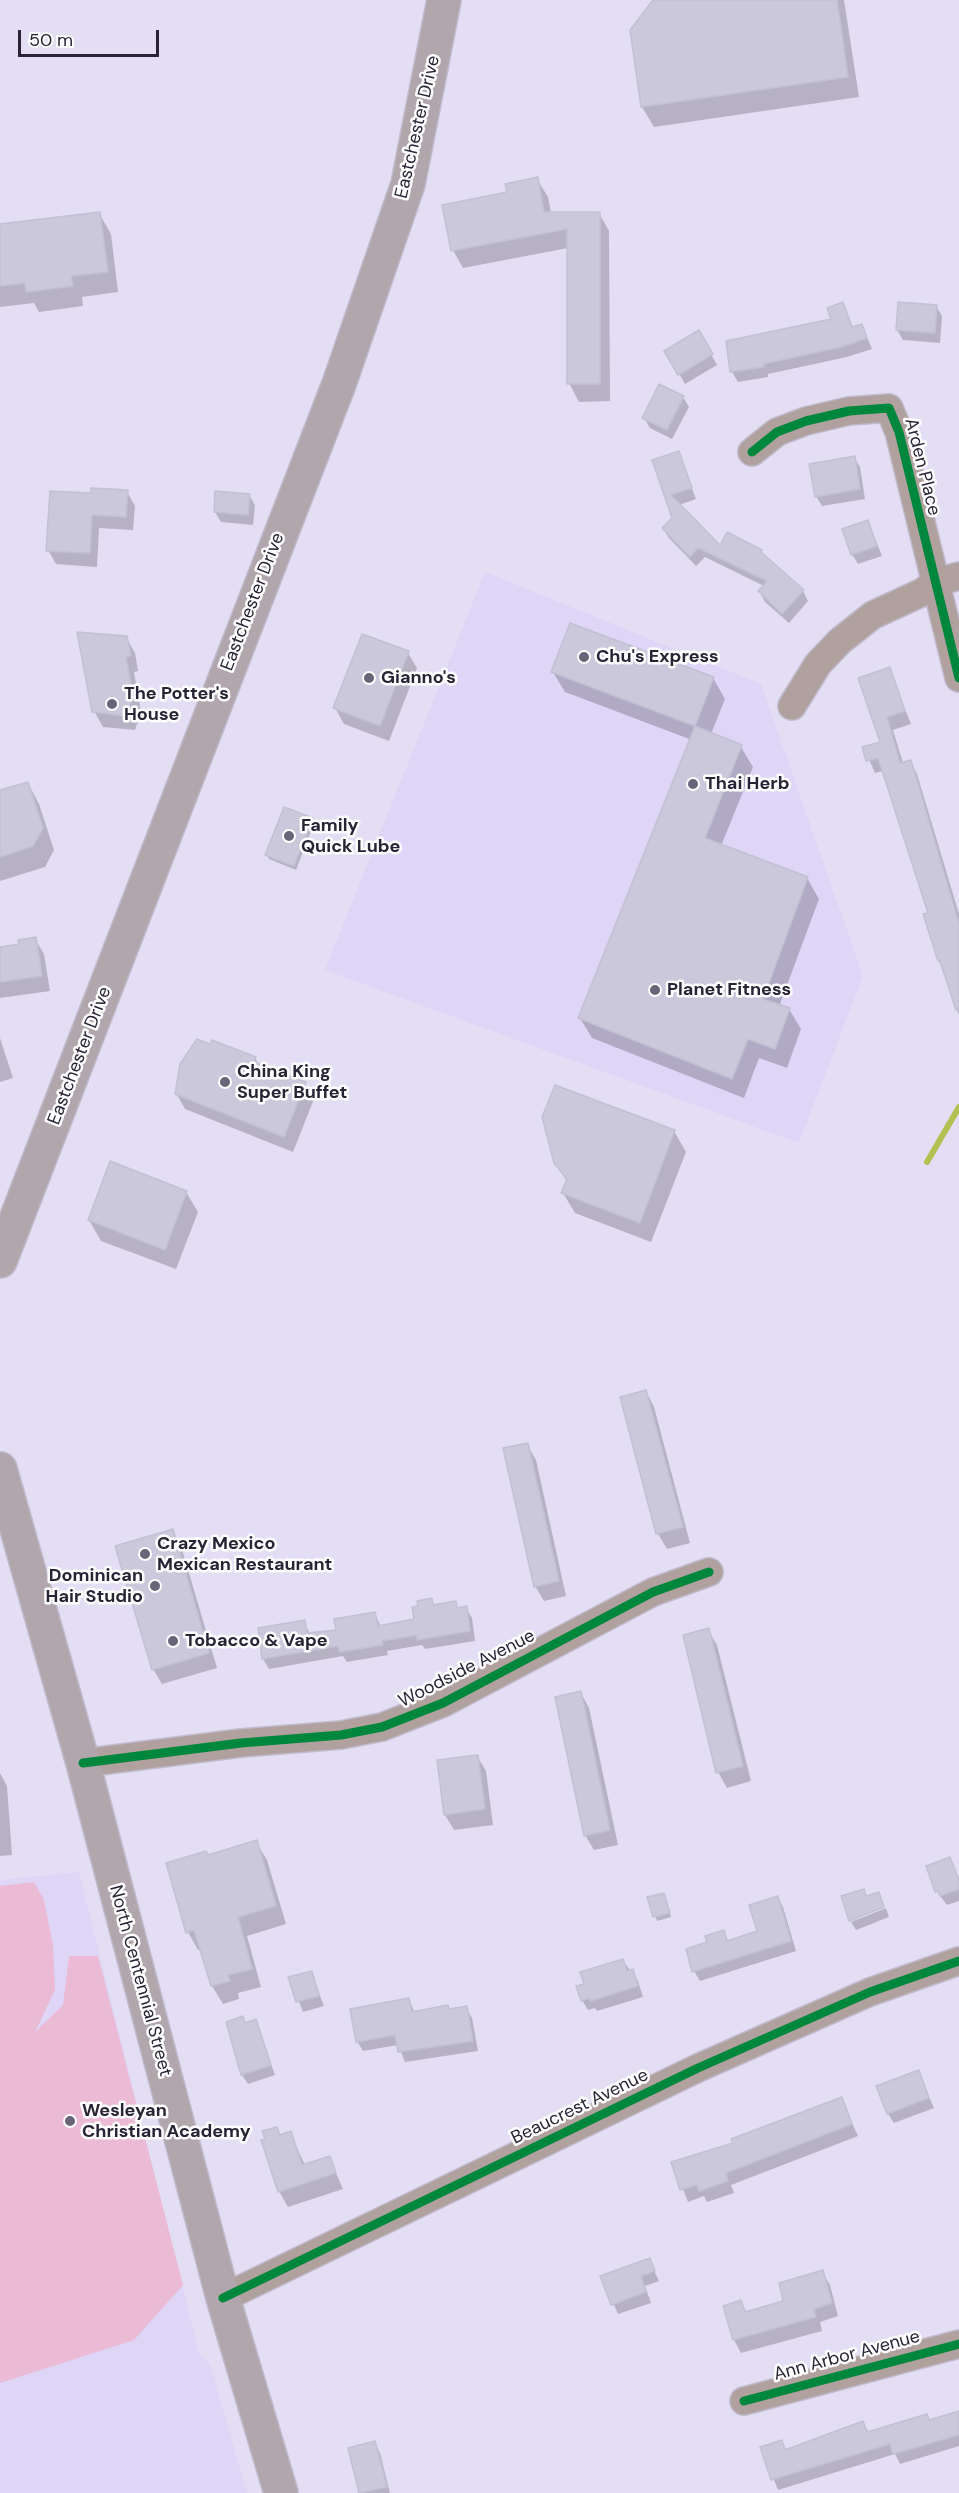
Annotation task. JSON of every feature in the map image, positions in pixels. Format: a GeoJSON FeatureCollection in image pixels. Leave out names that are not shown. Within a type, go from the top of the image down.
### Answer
{"type":"FeatureCollection","features":[{"type":"Feature","properties":{"kind":"main road","name":"Eastchester Drive"},"geometry":{"type":"LineString","coordinates":[[0,1261],[11,1211],[339,384],[408,184],[444,0]]}},
{"type":"Feature","properties":{"kind":"main road","name":"North Centennial Street"},"geometry":{"type":"LineString","coordinates":[[0,1470],[8,1516],[83,1763],[223,2298],[281,2493]]}},
{"type":"Feature","properties":{"kind":"street","name":"Arden Place"},"geometry":{"type":"LineString","coordinates":[[752,452],[777,432],[806,421],[849,411],[889,408],[899,432],[946,580],[959,678]]}},
{"type":"Feature","properties":{"kind":"street"},"geometry":{"type":"LineString","coordinates":[[792,706],[818,664],[840,641],[873,615],[946,580]]}},
{"type":"Feature","properties":{"kind":"street","name":"Woodside Avenue"},"geometry":{"type":"LineString","coordinates":[[83,1763],[241,1743],[341,1735],[382,1727],[443,1703],[653,1592],[709,1572]]}},
{"type":"Feature","properties":{"kind":"street","name":"Beaucrest Avenue"},"geometry":{"type":"LineString","coordinates":[[223,2298],[698,2068],[870,1992],[959,1961]]}},
{"type":"Feature","properties":{"kind":"street","name":"Ann Arbor Avenue"},"geometry":{"type":"LineString","coordinates":[[744,2401],[959,2344]]}},
{"type":"Feature","properties":{"kind":"shaded area"},"geometry":{"type":"Polygon","coordinates":[[[485,572],[761,684],[863,976],[799,1143],[325,970],[485,572]]]}},
{"type":"Feature","properties":{"kind":"shaded area","name":"Wesleyan Christian Academy"},"geometry":{"type":"Polygon","coordinates":[[[79,1872],[199,2353],[210,2365],[247,2493],[0,2493],[0,1880],[79,1872]]]}},
{"type":"Feature","properties":{"kind":"shaded area","name":"Wesleyan Christian Academy"},"geometry":{"type":"Polygon","coordinates":[[[34,1882],[44,1900],[53,1945],[55,1990],[35,2032],[63,2005],[69,1956],[98,1956],[183,2285],[134,2340],[0,2383],[0,1886],[34,1882]]]}},
{"type":"Feature","properties":{"kind":"building"},"geometry":{"type":"Polygon","coordinates":[[[653,0],[837,0],[848,77],[641,107],[630,30],[653,0]]]}},
{"type":"Feature","properties":{"kind":"building"},"geometry":{"type":"Polygon","coordinates":[[[538,177],[544,212],[600,212],[600,384],[567,384],[567,229],[451,251],[442,205],[507,192],[505,184],[538,177]]]}},
{"type":"Feature","properties":{"kind":"building"},"geometry":{"type":"Polygon","coordinates":[[[100,212],[108,272],[71,276],[73,286],[26,292],[25,283],[0,286],[0,224],[100,212]]]}},
{"type":"Feature","properties":{"kind":"building"},"geometry":{"type":"Polygon","coordinates":[[[843,302],[852,327],[862,324],[867,338],[841,347],[763,364],[764,367],[730,372],[726,341],[831,319],[827,308],[843,302]]]}},
{"type":"Feature","properties":{"kind":"building"},"geometry":{"type":"Polygon","coordinates":[[[898,302],[937,305],[935,333],[896,330],[898,302]]]}},
{"type":"Feature","properties":{"kind":"building"},"geometry":{"type":"Polygon","coordinates":[[[699,330],[713,354],[678,375],[664,351],[699,330]]]}},
{"type":"Feature","properties":{"kind":"building"},"geometry":{"type":"Polygon","coordinates":[[[659,384],[684,396],[667,430],[642,418],[659,384]]]}},
{"type":"Feature","properties":{"kind":"building"},"geometry":{"type":"Polygon","coordinates":[[[679,451],[692,488],[671,495],[720,545],[727,532],[762,550],[761,552],[804,590],[782,614],[758,591],[767,581],[698,548],[690,557],[662,528],[672,518],[652,460],[679,451]]]}},
{"type":"Feature","properties":{"kind":"building"},"geometry":{"type":"Polygon","coordinates":[[[855,456],[860,489],[815,497],[809,464],[855,456]]]}},
{"type":"Feature","properties":{"kind":"building"},"geometry":{"type":"Polygon","coordinates":[[[91,488],[128,490],[126,517],[92,515],[90,553],[46,551],[50,491],[91,493],[91,488]]]}},
{"type":"Feature","properties":{"kind":"building"},"geometry":{"type":"Polygon","coordinates":[[[215,491],[250,494],[248,515],[214,512],[215,491]]]}},
{"type":"Feature","properties":{"kind":"building"},"geometry":{"type":"Polygon","coordinates":[[[868,520],[877,546],[851,555],[842,529],[868,520]]]}},
{"type":"Feature","properties":{"kind":"building"},"geometry":{"type":"Polygon","coordinates":[[[570,623],[714,677],[695,726],[551,672],[570,623]]]}},
{"type":"Feature","properties":{"kind":"building"},"geometry":{"type":"Polygon","coordinates":[[[77,632],[127,636],[131,656],[126,657],[133,696],[126,716],[92,712],[77,632]]]}},
{"type":"Feature","properties":{"kind":"building"},"geometry":{"type":"Polygon","coordinates":[[[362,634],[409,651],[380,726],[333,708],[362,634]]]}},
{"type":"Feature","properties":{"kind":"building"},"geometry":{"type":"Polygon","coordinates":[[[890,667],[905,711],[887,717],[900,763],[911,760],[959,924],[959,1009],[956,1010],[923,914],[928,913],[878,758],[866,761],[862,747],[880,742],[858,678],[890,667]]]}},
{"type":"Feature","properties":{"kind":"building"},"geometry":{"type":"Polygon","coordinates":[[[695,726],[742,745],[705,838],[808,877],[763,999],[790,1008],[775,1049],[748,1039],[732,1079],[578,1018],[695,726]]]}},
{"type":"Feature","properties":{"kind":"building"},"geometry":{"type":"Polygon","coordinates":[[[28,782],[43,828],[33,846],[0,857],[0,790],[28,782]]]}},
{"type":"Feature","properties":{"kind":"building","name":"Family Quick Lube"},"geometry":{"type":"Polygon","coordinates":[[[284,807],[313,818],[294,866],[265,855],[284,807]]]}},
{"type":"Feature","properties":{"kind":"building"},"geometry":{"type":"Polygon","coordinates":[[[36,937],[42,976],[0,982],[0,947],[19,944],[18,940],[36,937]]]}},
{"type":"Feature","properties":{"kind":"building"},"geometry":{"type":"Polygon","coordinates":[[[197,1039],[210,1044],[212,1040],[256,1057],[254,1062],[306,1082],[284,1137],[175,1094],[180,1064],[197,1039]]]}},
{"type":"Feature","properties":{"kind":"building"},"geometry":{"type":"Polygon","coordinates":[[[555,1085],[675,1130],[640,1223],[561,1193],[567,1179],[554,1163],[542,1117],[555,1085]]]}},
{"type":"Feature","properties":{"kind":"building"},"geometry":{"type":"Polygon","coordinates":[[[110,1161],[187,1191],[165,1250],[88,1220],[110,1161]]]}},
{"type":"Feature","properties":{"kind":"building"},"geometry":{"type":"Polygon","coordinates":[[[646,1390],[683,1527],[656,1534],[620,1397],[646,1390]]]}},
{"type":"Feature","properties":{"kind":"building"},"geometry":{"type":"Polygon","coordinates":[[[528,1443],[559,1581],[534,1587],[503,1448],[528,1443]]]}},
{"type":"Feature","properties":{"kind":"building"},"geometry":{"type":"Polygon","coordinates":[[[173,1529],[209,1653],[152,1670],[115,1546],[173,1529]]]}},
{"type":"Feature","properties":{"kind":"building"},"geometry":{"type":"Polygon","coordinates":[[[432,1598],[433,1605],[456,1601],[457,1608],[467,1606],[470,1631],[417,1640],[417,1635],[382,1641],[383,1645],[339,1652],[338,1646],[262,1659],[258,1628],[305,1620],[307,1633],[336,1630],[334,1619],[375,1612],[378,1626],[414,1619],[412,1607],[418,1606],[417,1601],[432,1598]]]}},
{"type":"Feature","properties":{"kind":"building"},"geometry":{"type":"Polygon","coordinates":[[[709,1628],[743,1766],[716,1773],[683,1635],[709,1628]]]}},
{"type":"Feature","properties":{"kind":"building"},"geometry":{"type":"Polygon","coordinates":[[[581,1691],[610,1830],[584,1836],[555,1697],[581,1691]]]}},
{"type":"Feature","properties":{"kind":"building"},"geometry":{"type":"Polygon","coordinates":[[[478,1755],[485,1809],[444,1815],[437,1760],[478,1755]]]}},
{"type":"Feature","properties":{"kind":"building"},"geometry":{"type":"Polygon","coordinates":[[[257,1840],[276,1906],[238,1917],[252,1969],[228,1975],[230,1981],[211,1986],[194,1930],[186,1933],[166,1863],[206,1851],[208,1855],[257,1840]]]}},
{"type":"Feature","properties":{"kind":"building"},"geometry":{"type":"Polygon","coordinates":[[[950,1857],[959,1880],[959,1889],[940,1896],[938,1891],[935,1892],[926,1866],[950,1857]]]}},
{"type":"Feature","properties":{"kind":"building"},"geometry":{"type":"Polygon","coordinates":[[[864,1889],[866,1896],[879,1892],[884,1907],[849,1921],[841,1896],[864,1889]]]}},
{"type":"Feature","properties":{"kind":"building"},"geometry":{"type":"Polygon","coordinates":[[[664,1893],[670,1913],[653,1917],[647,1897],[664,1893]]]}},
{"type":"Feature","properties":{"kind":"building"},"geometry":{"type":"Polygon","coordinates":[[[778,1896],[791,1941],[692,1972],[686,1949],[707,1942],[705,1936],[724,1930],[727,1941],[757,1931],[749,1905],[778,1896]]]}},
{"type":"Feature","properties":{"kind":"building"},"geometry":{"type":"Polygon","coordinates":[[[623,1959],[627,1971],[633,1969],[638,1986],[590,2001],[589,1998],[581,2001],[576,1986],[584,1984],[580,1972],[623,1959]]]}},
{"type":"Feature","properties":{"kind":"building"},"geometry":{"type":"Polygon","coordinates":[[[312,1971],[319,1996],[296,2002],[288,1977],[312,1971]]]}},
{"type":"Feature","properties":{"kind":"building"},"geometry":{"type":"Polygon","coordinates":[[[409,1998],[412,2012],[448,2005],[449,2009],[467,2006],[473,2041],[398,2052],[395,2035],[356,2042],[350,2009],[409,1998]]]}},
{"type":"Feature","properties":{"kind":"building"},"geometry":{"type":"Polygon","coordinates":[[[243,2016],[245,2023],[256,2019],[271,2065],[241,2075],[226,2022],[243,2016]]]}},
{"type":"Feature","properties":{"kind":"building"},"geometry":{"type":"Polygon","coordinates":[[[919,2070],[929,2098],[887,2114],[876,2086],[919,2070]]]}},
{"type":"Feature","properties":{"kind":"building"},"geometry":{"type":"Polygon","coordinates":[[[842,2097],[852,2124],[726,2173],[728,2181],[699,2191],[697,2185],[680,2190],[671,2162],[733,2143],[731,2139],[842,2097]]]}},
{"type":"Feature","properties":{"kind":"building"},"geometry":{"type":"Polygon","coordinates":[[[277,2127],[280,2135],[291,2131],[302,2165],[330,2156],[336,2173],[278,2192],[261,2140],[265,2139],[262,2131],[277,2127]]]}},
{"type":"Feature","properties":{"kind":"building"},"geometry":{"type":"Polygon","coordinates":[[[650,2258],[655,2271],[641,2276],[646,2292],[611,2305],[600,2276],[650,2258]]]}},
{"type":"Feature","properties":{"kind":"building"},"geometry":{"type":"Polygon","coordinates":[[[823,2270],[832,2303],[814,2309],[816,2317],[733,2340],[723,2306],[741,2300],[745,2312],[783,2301],[779,2283],[823,2270]]]}},
{"type":"Feature","properties":{"kind":"building"},"geometry":{"type":"Polygon","coordinates":[[[959,2411],[959,2435],[893,2454],[890,2444],[771,2480],[760,2447],[782,2440],[785,2450],[863,2421],[867,2432],[927,2414],[929,2420],[959,2411]]]}},
{"type":"Feature","properties":{"kind":"building"},"geometry":{"type":"Polygon","coordinates":[[[375,2441],[387,2487],[359,2493],[348,2448],[375,2441]]]}},
{"type":"Feature","properties":{"kind":"waterway"},"geometry":{"type":"LineString","coordinates":[[927,1162],[959,1107]]}},
{"type":"Feature","properties":{"kind":"cycle path"},"geometry":{"type":"LineString","coordinates":[[752,452],[777,432],[806,421],[849,411],[889,408],[899,432],[959,678]]}},
{"type":"Feature","properties":{"kind":"cycle path"},"geometry":{"type":"LineString","coordinates":[[83,1763],[241,1743],[341,1735],[382,1727],[443,1703],[653,1592],[709,1572]]}},
{"type":"Feature","properties":{"kind":"cycle path"},"geometry":{"type":"LineString","coordinates":[[223,2298],[698,2068],[870,1992],[959,1961]]}},
{"type":"Feature","properties":{"kind":"cycle path"},"geometry":{"type":"LineString","coordinates":[[744,2401],[959,2344]]}},
{"type":"Feature","properties":{"kind":"place","name":"Chu's Express"},"geometry":{"type":"Point","coordinates":[584,657]}},
{"type":"Feature","properties":{"kind":"place","name":"Gianno's"},"geometry":{"type":"Point","coordinates":[369,678]}},
{"type":"Feature","properties":{"kind":"place","name":"The Potter's House"},"geometry":{"type":"Point","coordinates":[112,704]}},
{"type":"Feature","properties":{"kind":"place","name":"Thai Herb"},"geometry":{"type":"Point","coordinates":[693,784]}},
{"type":"Feature","properties":{"kind":"place","name":"Family Quick Lube"},"geometry":{"type":"Point","coordinates":[289,836]}},
{"type":"Feature","properties":{"kind":"place","name":"Planet Fitness"},"geometry":{"type":"Point","coordinates":[655,990]}},
{"type":"Feature","properties":{"kind":"place","name":"China King Super Buffet"},"geometry":{"type":"Point","coordinates":[225,1082]}},
{"type":"Feature","properties":{"kind":"place","name":"Crazy Mexico Mexican Restaurant"},"geometry":{"type":"Point","coordinates":[145,1554]}},
{"type":"Feature","properties":{"kind":"place","name":"Dominican Hair Studio"},"geometry":{"type":"Point","coordinates":[155,1586]}},
{"type":"Feature","properties":{"kind":"place","name":"Tobacco & Vape"},"geometry":{"type":"Point","coordinates":[173,1641]}},
{"type":"Feature","properties":{"kind":"place","name":"Wesleyan Christian Academy"},"geometry":{"type":"Point","coordinates":[70,2121]}}]}
